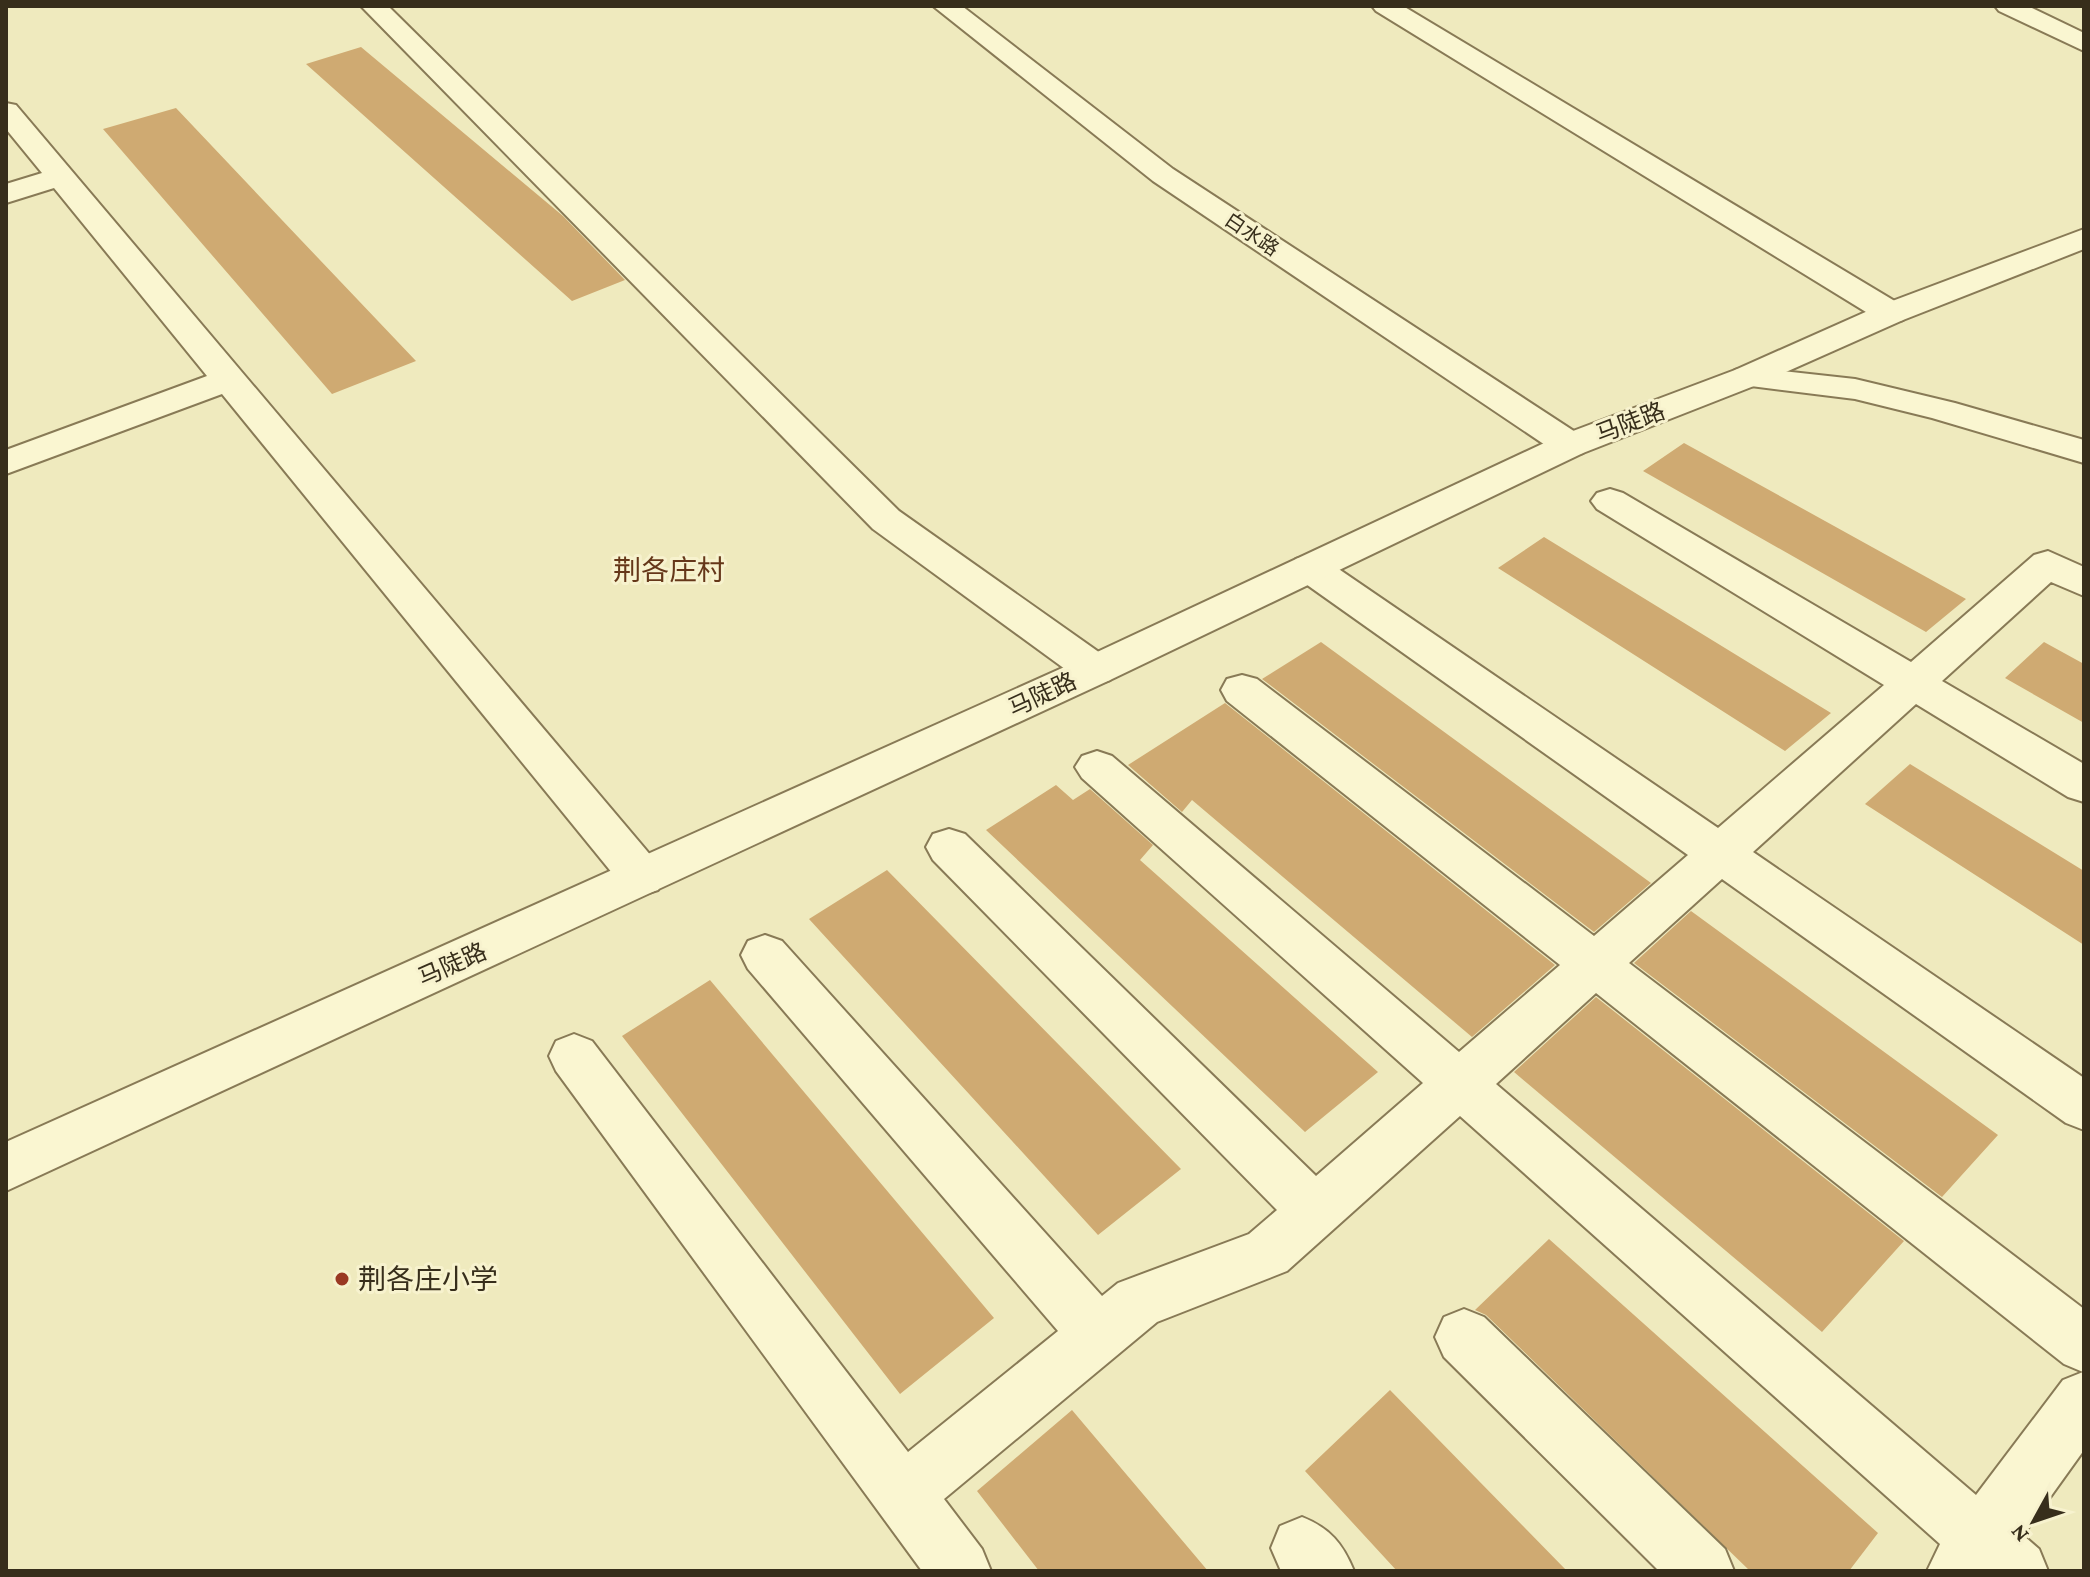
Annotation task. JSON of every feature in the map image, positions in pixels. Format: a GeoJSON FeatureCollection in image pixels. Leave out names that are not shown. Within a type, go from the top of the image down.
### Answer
{"type":"FeatureCollection","features":[{"type":"Feature","properties":{"kind":"street"},"geometry":{"type":"LineString","coordinates":[[374,6],[886,520],[1095,670]]}},
{"type":"Feature","properties":{"kind":"street","name":"白水路"},"geometry":{"type":"LineString","coordinates":[[946,6],[1163,175],[1570,445]]}},
{"type":"Feature","properties":{"kind":"street"},"geometry":{"type":"LineString","coordinates":[[1385,6],[1891,313]]}},
{"type":"Feature","properties":{"kind":"street"},"geometry":{"type":"LineString","coordinates":[[2008,6],[2084,43]]}},
{"type":"Feature","properties":{"kind":"street"},"geometry":{"type":"LineString","coordinates":[[6,111],[642,877]]}},
{"type":"Feature","properties":{"kind":"street"},"geometry":{"type":"LineString","coordinates":[[6,194],[61,177]]}},
{"type":"Feature","properties":{"kind":"street","name":"马陡路"},"geometry":{"type":"LineString","coordinates":[[6,1167],[1095,670],[1570,445],[1747,377],[1891,313],[2084,238]]}},
{"type":"Feature","properties":{"kind":"street"},"geometry":{"type":"LineString","coordinates":[[1747,377],[1855,389],[1943,410],[2084,452]]}},
{"type":"Feature","properties":{"kind":"street"},"geometry":{"type":"LineString","coordinates":[[6,463],[229,379]]}},
{"type":"Feature","properties":{"kind":"street"},"geometry":{"type":"LineString","coordinates":[[1610,501],[2084,785]]}},
{"type":"Feature","properties":{"kind":"street"},"geometry":{"type":"LineString","coordinates":[[903,1494],[1138,1302],[1268,1253],[2048,564],[2084,583]]}},
{"type":"Feature","properties":{"kind":"street"},"geometry":{"type":"LineString","coordinates":[[1310,568],[2084,1107]]}},
{"type":"Feature","properties":{"kind":"street"},"geometry":{"type":"LineString","coordinates":[[1242,690],[2084,1344]]}},
{"type":"Feature","properties":{"kind":"street"},"geometry":{"type":"LineString","coordinates":[[1097,767],[1459,1083],[1986,1561],[2084,1401]]}},
{"type":"Feature","properties":{"kind":"street"},"geometry":{"type":"LineString","coordinates":[[949,847],[1315,1212]]}},
{"type":"Feature","properties":{"kind":"street"},"geometry":{"type":"LineString","coordinates":[[765,955],[1098,1334]]}},
{"type":"Feature","properties":{"kind":"street"},"geometry":{"type":"LineString","coordinates":[[574,1056],[960,1571]]}},
{"type":"Feature","properties":{"kind":"street"},"geometry":{"type":"LineString","coordinates":[[1464,1337],[1703,1571]]}},
{"type":"Feature","properties":{"kind":"building"},"geometry":{"type":"Polygon","coordinates":[[[361,47],[563,216],[625,280],[572,301],[306,64],[361,47]]]}},
{"type":"Feature","properties":{"kind":"building"},"geometry":{"type":"Polygon","coordinates":[[[176,108],[416,361],[332,394],[103,129],[176,108]]]}},
{"type":"Feature","properties":{"kind":"building"},"geometry":{"type":"Polygon","coordinates":[[[1684,443],[1966,599],[1926,632],[1643,471],[1684,443]]]}},
{"type":"Feature","properties":{"kind":"building"},"geometry":{"type":"Polygon","coordinates":[[[1544,537],[1831,713],[1785,751],[1498,568],[1544,537]]]}},
{"type":"Feature","properties":{"kind":"building"},"geometry":{"type":"Polygon","coordinates":[[[1321,642],[1651,883],[1594,932],[1262,679],[1321,642]]]}},
{"type":"Feature","properties":{"kind":"building"},"geometry":{"type":"Polygon","coordinates":[[[2044,642],[2084,664],[2084,723],[2005,678],[2044,642]]]}},
{"type":"Feature","properties":{"kind":"building"},"geometry":{"type":"Polygon","coordinates":[[[1225,703],[1555,965],[1472,1037],[1192,800],[1182,812],[1128,765],[1225,703]]]}},
{"type":"Feature","properties":{"kind":"building"},"geometry":{"type":"Polygon","coordinates":[[[1910,764],[2084,871],[2084,945],[1865,804],[1910,764]]]}},
{"type":"Feature","properties":{"kind":"building"},"geometry":{"type":"Polygon","coordinates":[[[1056,785],[1073,800],[1090,789],[1153,845],[1140,860],[1378,1072],[1305,1132],[986,830],[1056,785]]]}},
{"type":"Feature","properties":{"kind":"building"},"geometry":{"type":"Polygon","coordinates":[[[887,870],[1181,1169],[1098,1235],[809,919],[887,870]]]}},
{"type":"Feature","properties":{"kind":"building"},"geometry":{"type":"Polygon","coordinates":[[[1691,911],[1998,1135],[1942,1197],[1634,963],[1691,911]]]}},
{"type":"Feature","properties":{"kind":"building"},"geometry":{"type":"Polygon","coordinates":[[[710,980],[994,1318],[900,1394],[622,1036],[710,980]]]}},
{"type":"Feature","properties":{"kind":"building"},"geometry":{"type":"Polygon","coordinates":[[[1596,997],[1904,1241],[1822,1332],[1514,1072],[1596,997]]]}},
{"type":"Feature","properties":{"kind":"building"},"geometry":{"type":"Polygon","coordinates":[[[1549,1239],[1878,1533],[1849,1571],[1750,1571],[1486,1315],[1475,1310],[1549,1239]]]}},
{"type":"Feature","properties":{"kind":"building"},"geometry":{"type":"Polygon","coordinates":[[[1390,1390],[1567,1571],[1397,1571],[1305,1471],[1390,1390]]]}},
{"type":"Feature","properties":{"kind":"building"},"geometry":{"type":"Polygon","coordinates":[[[1072,1410],[1208,1571],[1039,1571],[977,1491],[1072,1410]]]}},
{"type":"Feature","properties":{"kind":"place","name":"荆各庄小学"},"geometry":{"type":"Point","coordinates":[342,1279]}},
{"type":"Feature","properties":{"kind":"district","name":"荆各庄村"},"geometry":{"type":"Point","coordinates":[669,570]}}]}
